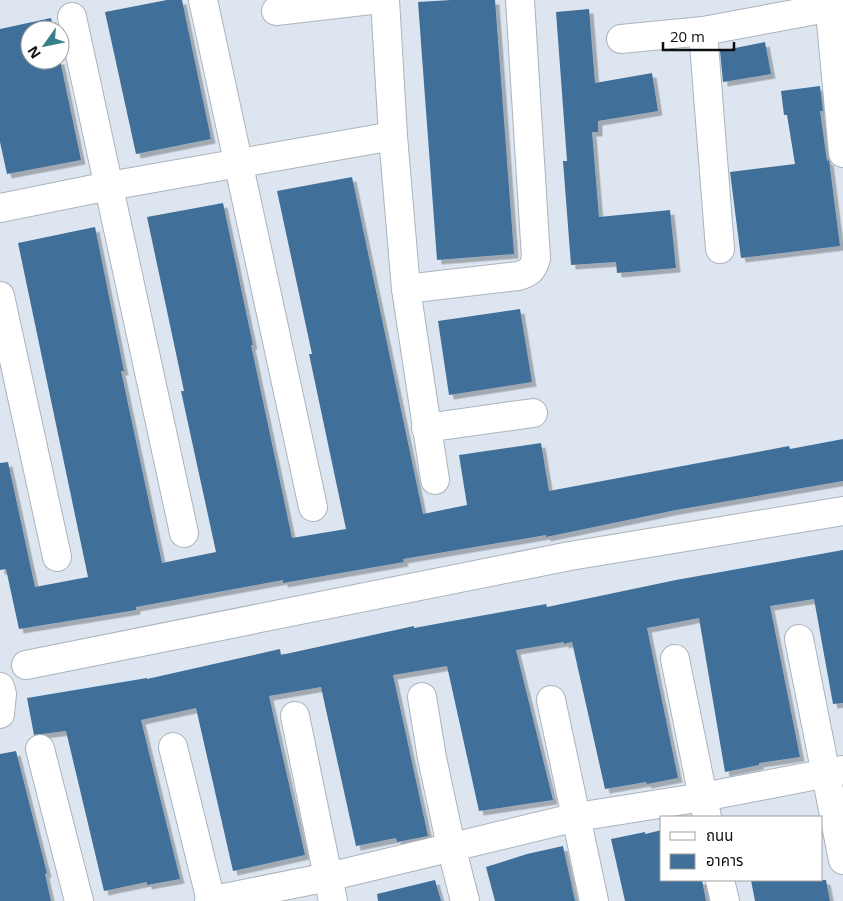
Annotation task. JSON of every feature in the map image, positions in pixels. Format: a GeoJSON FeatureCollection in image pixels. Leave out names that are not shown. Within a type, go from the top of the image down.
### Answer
{"type":"FeatureCollection","features":[{"type":"Feature","properties":{"kind":"street"},"geometry":{"type":"LineString","coordinates":[[203,0],[313,507]]}},
{"type":"Feature","properties":{"kind":"street"},"geometry":{"type":"LineString","coordinates":[[276,11],[371,0]]}},
{"type":"Feature","properties":{"kind":"street"},"geometry":{"type":"LineString","coordinates":[[386,0],[393,136],[406,289],[435,480]]}},
{"type":"Feature","properties":{"kind":"street"},"geometry":{"type":"LineString","coordinates":[[406,289],[518,276],[528,273],[534,267],[536,258],[520,0]]}},
{"type":"Feature","properties":{"kind":"street"},"geometry":{"type":"LineString","coordinates":[[621,39],[703,31],[834,4],[843,154]]}},
{"type":"Feature","properties":{"kind":"street"},"geometry":{"type":"LineString","coordinates":[[72,17],[184,533]]}},
{"type":"Feature","properties":{"kind":"street"},"geometry":{"type":"LineString","coordinates":[[703,31],[720,249]]}},
{"type":"Feature","properties":{"kind":"street"},"geometry":{"type":"LineString","coordinates":[[0,208],[109,186],[393,136]]}},
{"type":"Feature","properties":{"kind":"street"},"geometry":{"type":"LineString","coordinates":[[0,296],[57,557]]}},
{"type":"Feature","properties":{"kind":"street"},"geometry":{"type":"LineString","coordinates":[[426,428],[533,413]]}},
{"type":"Feature","properties":{"kind":"street"},"geometry":{"type":"LineString","coordinates":[[26,665],[570,556],[843,512]]}},
{"type":"Feature","properties":{"kind":"street"},"geometry":{"type":"LineString","coordinates":[[799,639],[834,771],[843,860]]}},
{"type":"Feature","properties":{"kind":"street"},"geometry":{"type":"LineString","coordinates":[[675,659],[705,807]]}},
{"type":"Feature","properties":{"kind":"street"},"geometry":{"type":"LineString","coordinates":[[0,687],[2,694],[0,714]]}},
{"type":"Feature","properties":{"kind":"street"},"geometry":{"type":"LineString","coordinates":[[422,697],[432,758],[451,846],[466,901]]}},
{"type":"Feature","properties":{"kind":"street"},"geometry":{"type":"LineString","coordinates":[[550,700],[594,901]]}},
{"type":"Feature","properties":{"kind":"street"},"geometry":{"type":"LineString","coordinates":[[295,716],[330,889]]}},
{"type":"Feature","properties":{"kind":"street"},"geometry":{"type":"LineString","coordinates":[[173,747],[211,901],[330,889],[451,846],[577,817],[705,807],[834,771]]}},
{"type":"Feature","properties":{"kind":"street"},"geometry":{"type":"LineString","coordinates":[[40,749],[79,901]]}},
{"type":"Feature","properties":{"kind":"street"},"geometry":{"type":"LineString","coordinates":[[720,881],[725,901]]}},
{"type":"Feature","properties":{"kind":"building"},"geometry":{"type":"Polygon","coordinates":[[[167,0],[182,0],[211,139],[136,154],[105,12],[167,0]]]}},
{"type":"Feature","properties":{"kind":"building"},"geometry":{"type":"Polygon","coordinates":[[[495,0],[514,254],[437,260],[418,2],[495,0]]]}},
{"type":"Feature","properties":{"kind":"building"},"geometry":{"type":"Polygon","coordinates":[[[589,9],[595,83],[652,73],[658,111],[598,121],[598,132],[592,132],[599,217],[670,210],[676,268],[617,273],[616,262],[571,265],[563,161],[567,161],[556,12],[589,9]]]}},
{"type":"Feature","properties":{"kind":"building"},"geometry":{"type":"Polygon","coordinates":[[[20,25],[20,70],[62,70],[81,160],[7,174],[0,142],[0,29],[20,25]]]}},
{"type":"Feature","properties":{"kind":"building"},"geometry":{"type":"Polygon","coordinates":[[[765,42],[771,74],[723,82],[720,51],[765,42]]]}},
{"type":"Feature","properties":{"kind":"building"},"geometry":{"type":"Polygon","coordinates":[[[820,86],[823,111],[820,111],[827,161],[829,160],[840,246],[741,258],[730,172],[795,164],[787,115],[784,115],[781,91],[820,86]]]}},
{"type":"Feature","properties":{"kind":"building"},"geometry":{"type":"Polygon","coordinates":[[[352,177],[423,514],[467,505],[459,455],[541,443],[549,491],[789,446],[790,449],[843,439],[843,481],[676,510],[546,537],[546,535],[403,559],[404,562],[283,583],[283,580],[136,607],[136,610],[19,629],[6,569],[0,570],[0,463],[8,462],[35,587],[88,577],[18,243],[95,227],[124,371],[121,371],[162,563],[216,552],[181,391],[184,391],[147,217],[223,203],[292,538],[346,529],[309,354],[312,354],[277,191],[352,177]]]}},
{"type":"Feature","properties":{"kind":"building"},"geometry":{"type":"Polygon","coordinates":[[[520,309],[532,382],[449,395],[438,321],[520,309]]]}},
{"type":"Feature","properties":{"kind":"building"},"geometry":{"type":"Polygon","coordinates":[[[843,550],[843,703],[833,704],[814,599],[770,606],[800,757],[759,763],[759,765],[725,772],[699,618],[647,628],[678,778],[605,789],[572,642],[516,650],[553,800],[479,811],[447,666],[393,675],[428,836],[397,842],[396,838],[356,846],[321,687],[269,696],[305,855],[233,871],[196,708],[141,720],[180,879],[147,885],[147,882],[104,891],[66,731],[34,735],[27,698],[147,679],[280,649],[281,655],[414,626],[414,628],[546,604],[547,607],[676,580],[843,550]]]}},
{"type":"Feature","properties":{"kind":"building"},"geometry":{"type":"Polygon","coordinates":[[[16,751],[47,873],[45,874],[51,901],[0,901],[0,754],[16,751]]]}},
{"type":"Feature","properties":{"kind":"building"},"geometry":{"type":"Polygon","coordinates":[[[660,830],[660,881],[702,881],[706,901],[625,901],[611,839],[645,832],[645,834],[660,830]]]}},
{"type":"Feature","properties":{"kind":"building"},"geometry":{"type":"Polygon","coordinates":[[[563,846],[575,901],[495,901],[486,867],[527,854],[563,846]]]}},
{"type":"Feature","properties":{"kind":"building"},"geometry":{"type":"Polygon","coordinates":[[[435,880],[441,901],[378,901],[377,894],[435,880]]]}},
{"type":"Feature","properties":{"kind":"building"},"geometry":{"type":"Polygon","coordinates":[[[826,880],[830,901],[755,901],[751,881],[826,880]]]}}]}
